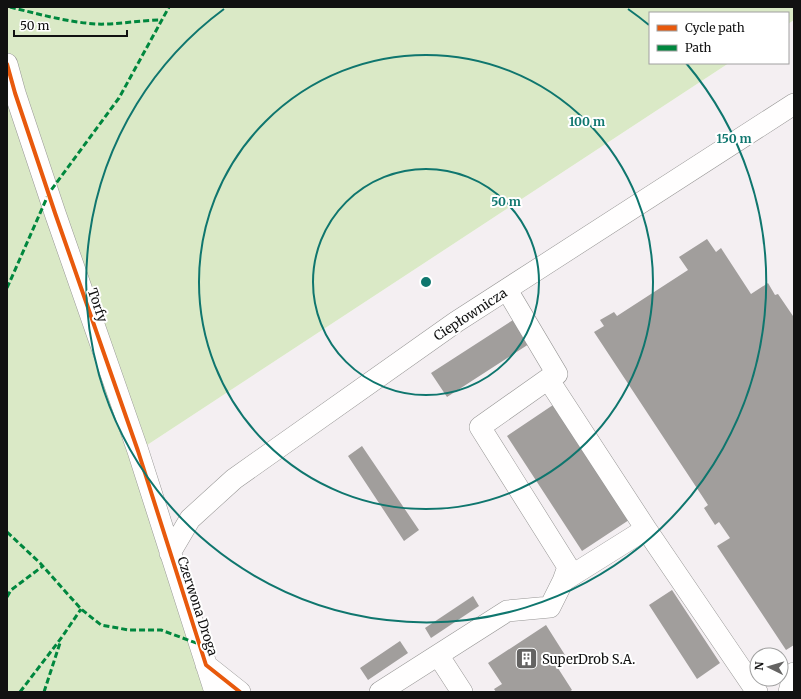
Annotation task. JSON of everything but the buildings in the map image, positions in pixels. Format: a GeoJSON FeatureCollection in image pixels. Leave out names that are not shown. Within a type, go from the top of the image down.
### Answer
{"type":"FeatureCollection","features":[{"type":"Feature","properties":{"kind":"street","name":"Torfy"},"geometry":{"type":"LineString","coordinates":[[7,64],[15,93],[55,213],[138,451],[170,553]]}},
{"type":"Feature","properties":{"kind":"street","name":"Ciepłownicza"},"geometry":{"type":"LineString","coordinates":[[170,553],[190,519],[234,479],[456,322],[791,111]]}},
{"type":"Feature","properties":{"kind":"street"},"geometry":{"type":"LineString","coordinates":[[380,692],[507,611],[550,607],[568,567],[480,426],[556,374],[507,290]]}},
{"type":"Feature","properties":{"kind":"street"},"geometry":{"type":"LineString","coordinates":[[548,379],[646,529],[757,692]]}},
{"type":"Feature","properties":{"kind":"street"},"geometry":{"type":"LineString","coordinates":[[563,581],[646,529]]}},
{"type":"Feature","properties":{"kind":"street","name":"Czerwona Droga"},"geometry":{"type":"LineString","coordinates":[[170,553],[215,692]]}},
{"type":"Feature","properties":{"kind":"street"},"geometry":{"type":"LineString","coordinates":[[438,655],[462,692]]}},
{"type":"Feature","properties":{"kind":"street"},"geometry":{"type":"LineString","coordinates":[[206,665],[240,692]]}},
{"type":"Feature","properties":{"kind":"street"},"geometry":{"type":"LineString","coordinates":[[789,692],[794,673]]}},
{"type":"Feature","properties":{"kind":"shaded area"},"geometry":{"type":"Polygon","coordinates":[[[794,20],[794,692],[240,692],[206,665],[138,451],[727,64],[789,64],[789,23],[794,20]]]}},
{"type":"Feature","properties":{"kind":"green space"},"geometry":{"type":"Polygon","coordinates":[[[7,7],[794,7],[794,20],[789,23],[789,12],[649,12],[649,64],[727,64],[138,451],[215,692],[7,692],[7,7]]]}},
{"type":"Feature","properties":{"kind":"marked path"},"geometry":{"type":"LineString","coordinates":[[10,7],[63,20],[96,24],[161,20]]}},
{"type":"Feature","properties":{"kind":"marked path"},"geometry":{"type":"LineString","coordinates":[[7,288],[49,193],[119,98],[169,7]]}},
{"type":"Feature","properties":{"kind":"marked path"},"geometry":{"type":"LineString","coordinates":[[7,532],[40,563],[81,609],[101,625],[129,630],[161,630],[199,644]]}},
{"type":"Feature","properties":{"kind":"marked path"},"geometry":{"type":"LineString","coordinates":[[7,597],[11,590],[43,566]]}},
{"type":"Feature","properties":{"kind":"marked path"},"geometry":{"type":"LineString","coordinates":[[20,692],[62,637],[81,609]]}},
{"type":"Feature","properties":{"kind":"marked path"},"geometry":{"type":"LineString","coordinates":[[44,692],[60,643]]}},
{"type":"Feature","properties":{"kind":"cycle path"},"geometry":{"type":"LineString","coordinates":[[7,64],[15,93],[55,213],[138,451],[206,665],[240,692]]}},
{"type":"Feature","properties":{"kind":"place","name":"SuperDrob S.A."},"geometry":{"type":"Point","coordinates":[527,659]}}]}
